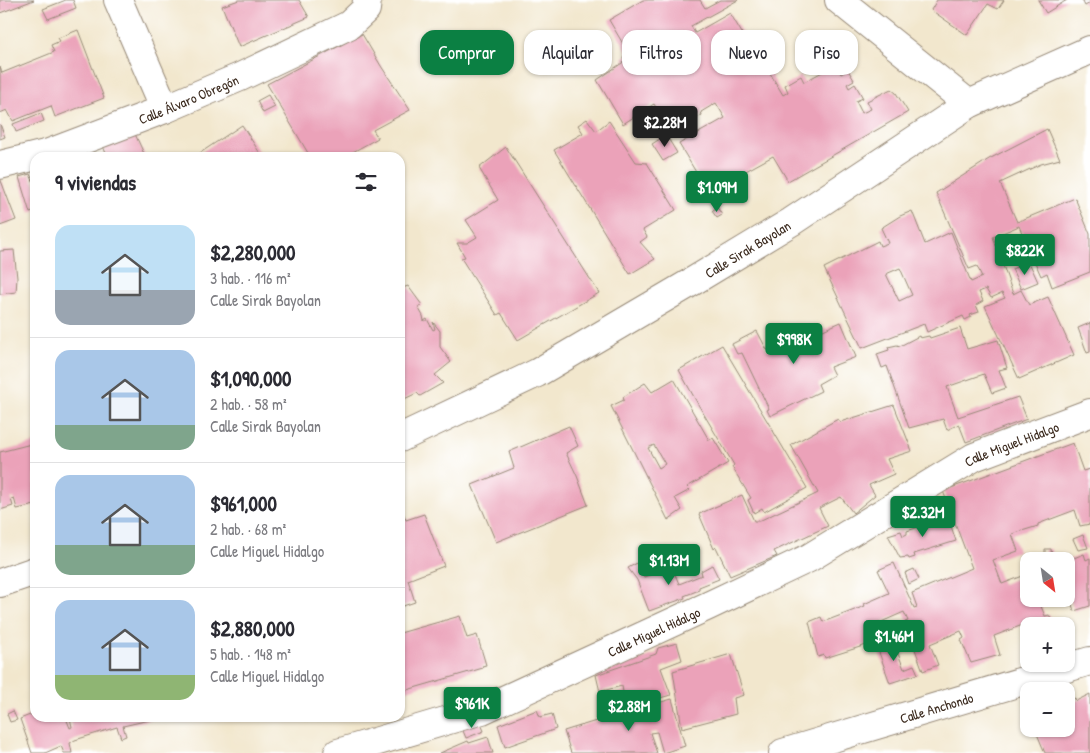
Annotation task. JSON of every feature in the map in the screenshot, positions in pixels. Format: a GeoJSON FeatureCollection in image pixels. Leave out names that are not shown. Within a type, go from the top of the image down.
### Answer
{"type":"FeatureCollection","features":[{"type":"Feature","properties":{"kind":"street"},"geometry":{"type":"LineString","coordinates":[[118,0],[165,109]]}},
{"type":"Feature","properties":{"kind":"street"},"geometry":{"type":"LineString","coordinates":[[839,0],[969,104]]}},
{"type":"Feature","properties":{"kind":"street","name":"Calle Álvaro Obregón"},"geometry":{"type":"LineString","coordinates":[[52,152],[240,78],[349,25],[367,4]]}},
{"type":"Feature","properties":{"kind":"street","name":"Calle Sirak Bayolan"},"geometry":{"type":"LineString","coordinates":[[405,436],[537,373],[677,291],[791,222],[969,104],[1090,50]]}},
{"type":"Feature","properties":{"kind":"street","name":"Calle Álvaro Obregón"},"geometry":{"type":"LineString","coordinates":[[0,165],[30,158]]}},
{"type":"Feature","properties":{"kind":"street","name":"Calle Miguel Hidalgo"},"geometry":{"type":"LineString","coordinates":[[338,753],[482,710],[809,558],[974,457],[1090,413]]}},
{"type":"Feature","properties":{"kind":"street"},"geometry":{"type":"LineString","coordinates":[[0,583],[30,573]]}},
{"type":"Feature","properties":{"kind":"street","name":"Calle Anchondo"},"geometry":{"type":"LineString","coordinates":[[783,753],[1090,661]]}},
{"type":"Feature","properties":{"kind":"building"},"geometry":{"type":"Polygon","coordinates":[[[0,0],[34,0],[0,13],[0,0]]]}},
{"type":"Feature","properties":{"kind":"building"},"geometry":{"type":"Polygon","coordinates":[[[66,0],[73,0],[76,8],[48,19],[43,9],[66,0]]]}},
{"type":"Feature","properties":{"kind":"building"},"geometry":{"type":"Polygon","coordinates":[[[239,0],[299,0],[309,17],[239,47],[222,6],[239,0]]]}},
{"type":"Feature","properties":{"kind":"building"},"geometry":{"type":"Polygon","coordinates":[[[643,0],[700,0],[705,8],[720,0],[738,0],[691,26],[693,30],[622,30],[622,42],[609,20],[643,0]]]}},
{"type":"Feature","properties":{"kind":"building"},"geometry":{"type":"Polygon","coordinates":[[[937,0],[1004,0],[998,9],[988,4],[967,35],[931,10],[937,0]]]}},
{"type":"Feature","properties":{"kind":"building"},"geometry":{"type":"Polygon","coordinates":[[[1038,0],[1067,0],[1046,13],[1038,0]]]}},
{"type":"Feature","properties":{"kind":"building"},"geometry":{"type":"Polygon","coordinates":[[[1082,0],[1090,0],[1090,3],[1085,6],[1082,0]]]}},
{"type":"Feature","properties":{"kind":"building"},"geometry":{"type":"Polygon","coordinates":[[[730,13],[740,30],[711,30],[711,75],[771,75],[783,95],[788,92],[785,85],[801,76],[804,82],[817,75],[851,75],[854,80],[847,84],[849,88],[855,84],[863,98],[856,101],[862,113],[871,109],[867,101],[891,89],[896,93],[908,112],[788,181],[773,156],[708,192],[679,144],[725,118],[716,103],[701,112],[702,115],[686,125],[689,129],[674,138],[654,104],[623,124],[597,80],[604,75],[612,75],[612,70],[622,63],[622,75],[701,75],[700,30],[730,13]]]}},
{"type":"Feature","properties":{"kind":"building"},"geometry":{"type":"Polygon","coordinates":[[[78,30],[104,98],[55,117],[51,106],[13,121],[7,110],[0,113],[0,67],[2,73],[54,52],[51,45],[60,41],[58,38],[78,30]]]}},
{"type":"Feature","properties":{"kind":"building"},"geometry":{"type":"Polygon","coordinates":[[[362,34],[410,110],[373,130],[378,138],[353,152],[307,152],[267,84],[362,34]]]}},
{"type":"Feature","properties":{"kind":"building"},"geometry":{"type":"Polygon","coordinates":[[[268,95],[275,107],[263,113],[257,101],[268,95]]]}},
{"type":"Feature","properties":{"kind":"building"},"geometry":{"type":"Polygon","coordinates":[[[41,113],[44,121],[16,132],[13,124],[41,113]]]}},
{"type":"Feature","properties":{"kind":"building"},"geometry":{"type":"Polygon","coordinates":[[[587,119],[596,131],[609,121],[636,162],[647,163],[676,210],[643,230],[647,237],[640,242],[655,259],[630,274],[554,150],[583,133],[578,125],[587,119]]]}},
{"type":"Feature","properties":{"kind":"building"},"geometry":{"type":"Polygon","coordinates":[[[0,124],[5,137],[0,139],[0,124]]]}},
{"type":"Feature","properties":{"kind":"building"},"geometry":{"type":"Polygon","coordinates":[[[242,125],[259,152],[202,152],[242,125]]]}},
{"type":"Feature","properties":{"kind":"building"},"geometry":{"type":"Polygon","coordinates":[[[1047,129],[1060,159],[1041,164],[1000,183],[1017,222],[1075,198],[1090,234],[1090,272],[1052,287],[1047,273],[1041,276],[1019,226],[993,237],[1013,294],[1021,290],[1029,305],[1048,297],[1074,355],[1019,379],[985,306],[1005,298],[1002,293],[991,298],[986,289],[979,292],[983,301],[976,305],[979,312],[970,315],[971,317],[965,320],[963,316],[927,332],[924,324],[862,348],[824,268],[878,241],[880,246],[888,243],[881,228],[912,211],[925,244],[951,232],[971,282],[982,277],[977,266],[969,269],[936,193],[989,159],[1047,129]],[[900,268],[886,274],[899,301],[912,295],[900,268]]]}},
{"type":"Feature","properties":{"kind":"building"},"geometry":{"type":"Polygon","coordinates":[[[135,134],[143,152],[105,152],[102,144],[135,134]]]}},
{"type":"Feature","properties":{"kind":"building"},"geometry":{"type":"Polygon","coordinates":[[[666,135],[677,153],[663,161],[652,144],[666,135]]]}},
{"type":"Feature","properties":{"kind":"building"},"geometry":{"type":"Polygon","coordinates":[[[506,147],[599,293],[518,340],[501,313],[497,315],[461,258],[465,257],[457,243],[467,243],[477,237],[466,220],[498,200],[479,168],[506,147]]]}},
{"type":"Feature","properties":{"kind":"building"},"geometry":{"type":"Polygon","coordinates":[[[30,174],[30,213],[19,177],[30,174]]]}},
{"type":"Feature","properties":{"kind":"building"},"geometry":{"type":"Polygon","coordinates":[[[0,178],[16,220],[0,226],[0,178]]]}},
{"type":"Feature","properties":{"kind":"building"},"geometry":{"type":"Polygon","coordinates":[[[717,207],[722,215],[717,218],[712,211],[717,207]]]}},
{"type":"Feature","properties":{"kind":"building"},"geometry":{"type":"Polygon","coordinates":[[[14,250],[17,278],[16,292],[0,294],[0,251],[14,250]]]}},
{"type":"Feature","properties":{"kind":"building"},"geometry":{"type":"Polygon","coordinates":[[[1029,262],[1038,282],[1021,289],[1012,269],[1029,262]]]}},
{"type":"Feature","properties":{"kind":"building"},"geometry":{"type":"Polygon","coordinates":[[[408,286],[422,305],[418,307],[424,321],[427,319],[433,330],[435,329],[433,322],[440,331],[440,347],[451,362],[435,375],[443,383],[420,396],[417,393],[405,399],[405,287],[408,286]]]}},
{"type":"Feature","properties":{"kind":"building"},"geometry":{"type":"Polygon","coordinates":[[[841,322],[856,357],[830,367],[834,375],[818,384],[821,391],[770,416],[767,410],[769,409],[742,353],[737,354],[732,344],[757,331],[767,350],[793,336],[796,342],[841,322]]]}},
{"type":"Feature","properties":{"kind":"building"},"geometry":{"type":"Polygon","coordinates":[[[1090,323],[1090,352],[1087,353],[1078,328],[1090,323]]]}},
{"type":"Feature","properties":{"kind":"building"},"geometry":{"type":"Polygon","coordinates":[[[960,328],[967,349],[998,340],[1007,368],[999,370],[1006,388],[992,393],[984,374],[947,387],[958,417],[1018,397],[1027,419],[966,442],[959,424],[947,430],[943,419],[909,428],[887,366],[882,368],[877,354],[889,350],[888,347],[900,346],[919,336],[920,338],[929,336],[930,338],[960,328]]]}},
{"type":"Feature","properties":{"kind":"building"},"geometry":{"type":"Polygon","coordinates":[[[722,345],[807,488],[764,512],[762,508],[754,513],[748,500],[751,498],[732,467],[734,465],[679,370],[722,345]]]}},
{"type":"Feature","properties":{"kind":"building"},"geometry":{"type":"Polygon","coordinates":[[[674,379],[709,440],[713,438],[728,463],[687,487],[690,490],[675,498],[682,510],[668,520],[611,406],[624,400],[623,397],[645,383],[652,392],[674,379]],[[654,445],[648,448],[659,468],[665,464],[654,445]]]}},
{"type":"Feature","properties":{"kind":"building"},"geometry":{"type":"Polygon","coordinates":[[[894,405],[912,451],[887,459],[894,474],[869,485],[875,495],[853,513],[841,497],[819,508],[828,526],[774,551],[777,556],[730,576],[716,547],[714,549],[699,514],[742,495],[754,521],[759,521],[818,493],[791,445],[838,419],[840,422],[894,405]]]}},
{"type":"Feature","properties":{"kind":"building"},"geometry":{"type":"Polygon","coordinates":[[[569,426],[578,446],[566,453],[588,505],[496,542],[472,485],[514,468],[509,452],[569,426]]]}},
{"type":"Feature","properties":{"kind":"building"},"geometry":{"type":"Polygon","coordinates":[[[1073,443],[1083,471],[1090,469],[1090,524],[1080,526],[1075,510],[1038,524],[1038,526],[1012,534],[1018,551],[993,560],[1002,584],[1020,577],[1020,608],[1042,608],[1045,616],[1049,615],[1050,617],[1020,617],[1020,626],[994,636],[1000,655],[971,663],[961,640],[964,638],[961,631],[930,644],[938,665],[923,671],[905,622],[908,621],[904,612],[870,627],[876,642],[825,658],[824,655],[818,657],[809,622],[821,617],[823,622],[865,606],[864,604],[889,593],[878,570],[894,563],[914,608],[917,607],[912,593],[972,568],[943,491],[1073,443]]]}},
{"type":"Feature","properties":{"kind":"building"},"geometry":{"type":"Polygon","coordinates":[[[30,444],[30,506],[17,509],[14,498],[11,499],[13,506],[0,510],[0,452],[30,444]]]}},
{"type":"Feature","properties":{"kind":"building"},"geometry":{"type":"Polygon","coordinates":[[[424,514],[444,566],[408,580],[415,602],[405,605],[405,517],[406,520],[424,514]]]}},
{"type":"Feature","properties":{"kind":"building"},"geometry":{"type":"Polygon","coordinates":[[[948,517],[956,541],[914,554],[915,557],[909,559],[908,557],[900,558],[888,535],[901,531],[903,536],[907,534],[907,531],[948,517]]]}},
{"type":"Feature","properties":{"kind":"building"},"geometry":{"type":"Polygon","coordinates":[[[1083,535],[1088,548],[1078,550],[1073,539],[1083,535]]]}},
{"type":"Feature","properties":{"kind":"building"},"geometry":{"type":"Polygon","coordinates":[[[1045,549],[1051,549],[1051,552],[1045,552],[1045,549]]]}},
{"type":"Feature","properties":{"kind":"building"},"geometry":{"type":"Polygon","coordinates":[[[1084,554],[1086,560],[1090,558],[1090,606],[1074,611],[1073,608],[1075,608],[1075,558],[1084,554]]]}},
{"type":"Feature","properties":{"kind":"building"},"geometry":{"type":"Polygon","coordinates":[[[637,563],[644,577],[672,567],[679,584],[702,575],[701,571],[712,565],[719,579],[699,587],[699,590],[684,596],[685,598],[649,611],[637,580],[628,568],[637,563]]]}},
{"type":"Feature","properties":{"kind":"building"},"geometry":{"type":"Polygon","coordinates":[[[914,569],[919,579],[909,584],[905,573],[914,569]]]}},
{"type":"Feature","properties":{"kind":"building"},"geometry":{"type":"Polygon","coordinates":[[[460,616],[467,638],[477,635],[486,665],[482,666],[483,668],[405,691],[405,632],[460,616]]]}},
{"type":"Feature","properties":{"kind":"building"},"geometry":{"type":"Polygon","coordinates":[[[892,638],[904,669],[914,665],[918,674],[890,683],[876,644],[892,638]]]}},
{"type":"Feature","properties":{"kind":"building"},"geometry":{"type":"Polygon","coordinates":[[[677,643],[682,660],[661,668],[671,695],[605,713],[596,675],[656,654],[658,648],[677,643]],[[622,686],[602,691],[604,697],[623,692],[622,686]]]}},
{"type":"Feature","properties":{"kind":"building"},"geometry":{"type":"Polygon","coordinates":[[[731,654],[744,695],[734,698],[736,714],[682,728],[673,671],[731,654]]]}},
{"type":"Feature","properties":{"kind":"building"},"geometry":{"type":"Polygon","coordinates":[[[1090,694],[1090,753],[1045,753],[1038,737],[1075,737],[1075,698],[1076,701],[1090,694]]]}},
{"type":"Feature","properties":{"kind":"building"},"geometry":{"type":"Polygon","coordinates":[[[672,699],[685,746],[663,753],[657,732],[650,733],[657,753],[571,753],[564,731],[622,713],[622,715],[634,713],[633,710],[672,699]]]}},
{"type":"Feature","properties":{"kind":"building"},"geometry":{"type":"Polygon","coordinates":[[[537,710],[540,717],[552,714],[556,729],[505,747],[498,725],[537,710]]]}},
{"type":"Feature","properties":{"kind":"building"},"geometry":{"type":"Polygon","coordinates":[[[13,711],[17,720],[10,722],[7,714],[13,711]]]}},
{"type":"Feature","properties":{"kind":"building"},"geometry":{"type":"Polygon","coordinates":[[[30,715],[30,722],[68,722],[70,728],[72,727],[71,722],[140,722],[123,726],[126,736],[121,738],[117,727],[75,740],[70,743],[72,753],[64,753],[61,746],[45,753],[32,753],[20,719],[30,715]]]}},
{"type":"Feature","properties":{"kind":"building"},"geometry":{"type":"Polygon","coordinates":[[[479,719],[484,731],[466,738],[461,726],[479,719]]]}},
{"type":"Feature","properties":{"kind":"building"},"geometry":{"type":"Polygon","coordinates":[[[488,737],[493,753],[440,753],[468,741],[469,743],[488,737]]]}}]}
